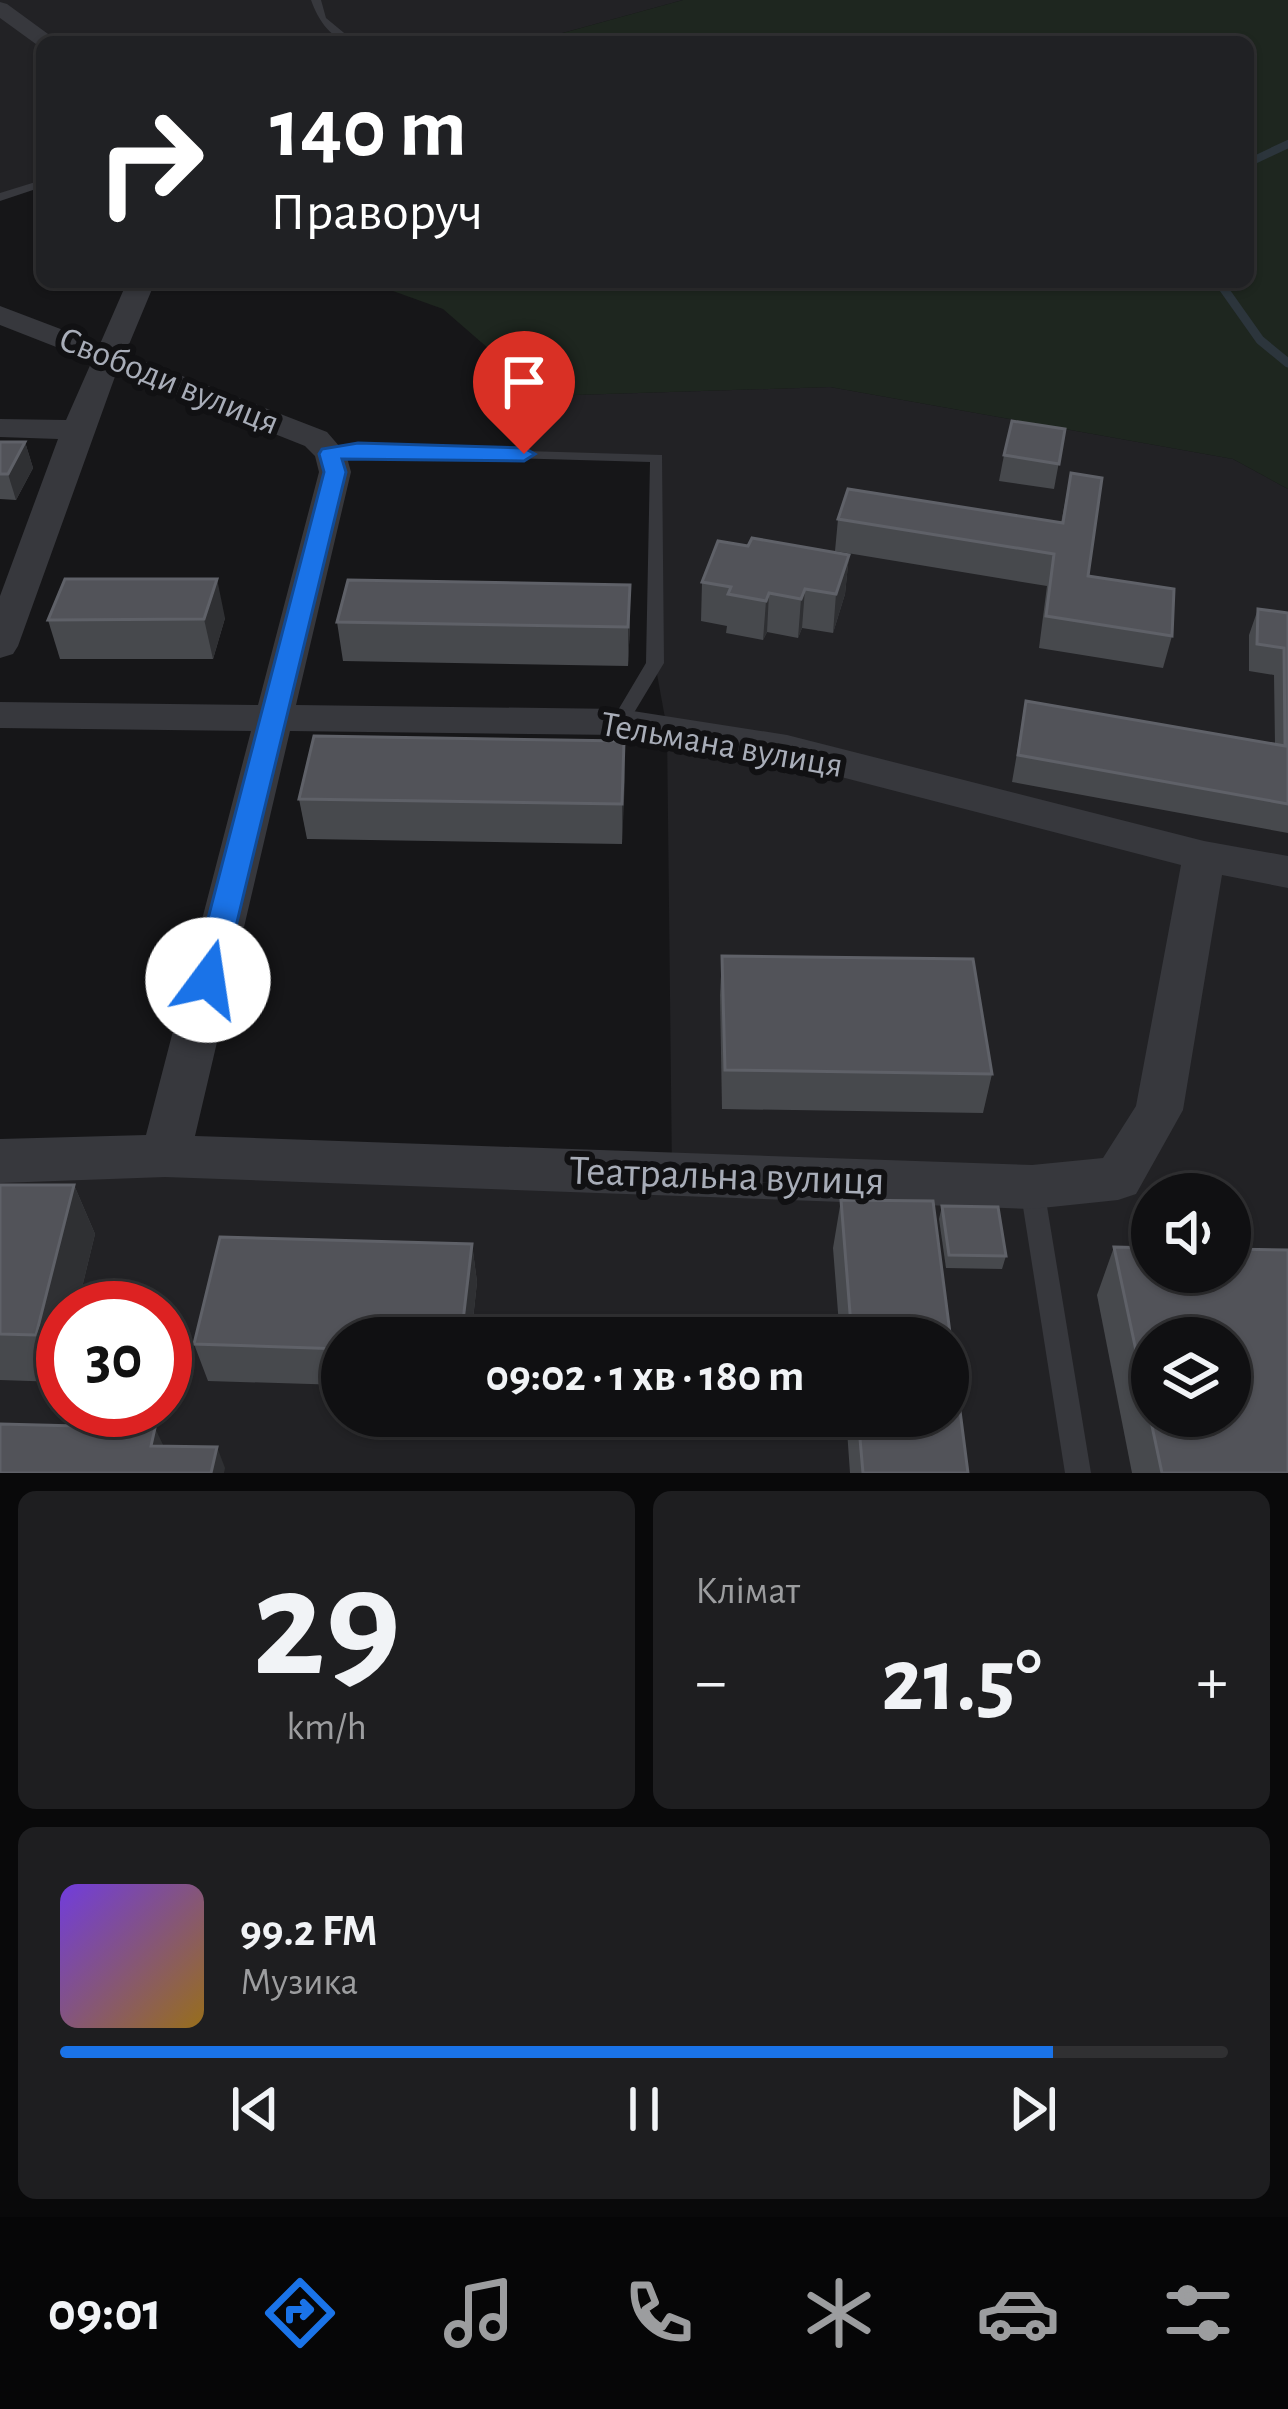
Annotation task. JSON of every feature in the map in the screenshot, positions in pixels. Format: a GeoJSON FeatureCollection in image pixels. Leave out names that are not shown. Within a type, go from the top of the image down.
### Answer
{"type":"FeatureCollection","features":[{"type":"Feature","properties":{"kind":"street"},"geometry":{"type":"LineString","coordinates":[[0,8],[40,36]]}},
{"type":"Feature","properties":{"kind":"street"},"geometry":{"type":"LineString","coordinates":[[0,646],[77,430],[138,288]]}},
{"type":"Feature","properties":{"kind":"street","name":"Свободи вулиця"},"geometry":{"type":"LineString","coordinates":[[0,315],[316,439],[330,454]]}},
{"type":"Feature","properties":{"kind":"street"},"geometry":{"type":"LineString","coordinates":[[0,428],[77,430]]}},
{"type":"Feature","properties":{"kind":"street"},"geometry":{"type":"LineString","coordinates":[[165,1156],[335,472],[330,454]]}},
{"type":"Feature","properties":{"kind":"street","name":"Тельмана вулиця"},"geometry":{"type":"LineString","coordinates":[[0,715],[620,722],[788,749],[1204,856],[1288,872]]}},
{"type":"Feature","properties":{"kind":"street","name":"Театральна вулиця"},"geometry":{"type":"LineString","coordinates":[[0,1161],[165,1156],[1032,1187],[1118,1178],[1159,1110],[1204,856]]}},
{"type":"Feature","properties":{"kind":"lane"},"geometry":{"type":"LineString","coordinates":[[316,0],[322,19],[343,36]]}},
{"type":"Feature","properties":{"kind":"lane"},"geometry":{"type":"LineString","coordinates":[[0,197],[36,185]]}},
{"type":"Feature","properties":{"kind":"lane"},"geometry":{"type":"LineString","coordinates":[[330,454],[358,450],[657,458],[655,663],[620,722]]}},
{"type":"Feature","properties":{"kind":"lane"},"geometry":{"type":"LineString","coordinates":[[1032,1187],[1078,1473]]}},
{"type":"Feature","properties":{"kind":"shaded area"},"geometry":{"type":"Polygon","coordinates":[[[0,0],[683,0],[552,36],[36,36],[36,185],[0,197],[0,0]]]}},
{"type":"Feature","properties":{"kind":"shaded area"},"geometry":{"type":"Polygon","coordinates":[[[683,0],[1288,0],[1288,489],[1233,459],[830,387],[543,396],[443,309],[385,288],[1254,288],[1254,36],[552,36],[683,0]]]}},
{"type":"Feature","properties":{"kind":"shaded area"},"geometry":{"type":"Polygon","coordinates":[[[830,387],[1233,459],[1288,489],[1288,1473],[0,1473],[0,1161],[672,1174],[667,729],[655,663],[657,459],[523,455],[543,396],[830,387]]]}},
{"type":"Feature","properties":{"kind":"building"},"geometry":{"type":"Polygon","coordinates":[[[1012,421],[1065,429],[1059,464],[1004,455],[1012,421]]]}},
{"type":"Feature","properties":{"kind":"building"},"geometry":{"type":"Polygon","coordinates":[[[0,442],[25,442],[8,474],[0,474],[0,442]]]}},
{"type":"Feature","properties":{"kind":"building"},"geometry":{"type":"Polygon","coordinates":[[[1071,473],[1102,478],[1088,576],[1174,589],[1172,636],[1046,616],[1054,554],[838,519],[848,489],[1063,523],[1071,473]]]}},
{"type":"Feature","properties":{"kind":"building"},"geometry":{"type":"Polygon","coordinates":[[[752,538],[849,555],[836,594],[805,589],[801,599],[769,593],[766,601],[728,594],[731,587],[702,582],[718,541],[748,546],[752,538]]]}},
{"type":"Feature","properties":{"kind":"building"},"geometry":{"type":"Polygon","coordinates":[[[65,579],[217,579],[204,619],[48,620],[65,579]]]}},
{"type":"Feature","properties":{"kind":"building"},"geometry":{"type":"Polygon","coordinates":[[[348,580],[630,585],[628,627],[337,622],[348,580]]]}},
{"type":"Feature","properties":{"kind":"building"},"geometry":{"type":"Polygon","coordinates":[[[1258,609],[1288,613],[1288,804],[1018,755],[1026,701],[1285,746],[1284,648],[1257,644],[1258,609]]]}},
{"type":"Feature","properties":{"kind":"building"},"geometry":{"type":"Polygon","coordinates":[[[314,736],[624,741],[622,804],[299,799],[314,736]]]}},
{"type":"Feature","properties":{"kind":"building"},"geometry":{"type":"Polygon","coordinates":[[[722,956],[973,959],[992,1074],[725,1070],[722,956]]]}},
{"type":"Feature","properties":{"kind":"building"},"geometry":{"type":"Polygon","coordinates":[[[0,1185],[74,1185],[50,1281],[36,1281],[36,1335],[0,1334],[0,1185]]]}},
{"type":"Feature","properties":{"kind":"building"},"geometry":{"type":"Polygon","coordinates":[[[841,1200],[933,1201],[948,1317],[850,1317],[841,1200]]]}},
{"type":"Feature","properties":{"kind":"building"},"geometry":{"type":"Polygon","coordinates":[[[942,1206],[998,1207],[1006,1256],[949,1255],[942,1206]]]}},
{"type":"Feature","properties":{"kind":"building"},"geometry":{"type":"Polygon","coordinates":[[[220,1237],[472,1244],[463,1317],[321,1317],[321,1348],[194,1344],[220,1237]]]}},
{"type":"Feature","properties":{"kind":"building"},"geometry":{"type":"Polygon","coordinates":[[[1114,1247],[1131,1247],[1131,1293],[1251,1293],[1251,1249],[1288,1250],[1288,1473],[1162,1473],[1154,1437],[1251,1437],[1251,1317],[1131,1317],[1131,1327],[1114,1247]]]}},
{"type":"Feature","properties":{"kind":"building"},"geometry":{"type":"Polygon","coordinates":[[[0,1424],[36,1425],[36,1437],[153,1437],[151,1446],[217,1447],[211,1473],[0,1473],[0,1424]]]}},
{"type":"Feature","properties":{"kind":"building"},"geometry":{"type":"Polygon","coordinates":[[[860,1437],[963,1437],[968,1473],[863,1473],[860,1437]]]}},
{"type":"Feature","properties":{"kind":"waterway"},"geometry":{"type":"LineString","coordinates":[[1254,160],[1288,144]]}},
{"type":"Feature","properties":{"kind":"waterway"},"geometry":{"type":"LineString","coordinates":[[1223,288],[1260,340],[1288,363]]}},
{"type":"Feature","properties":{"kind":"route"},"geometry":{"type":"LineString","coordinates":[[208,980],[335,472],[330,454],[358,450],[524,454]]}}]}
